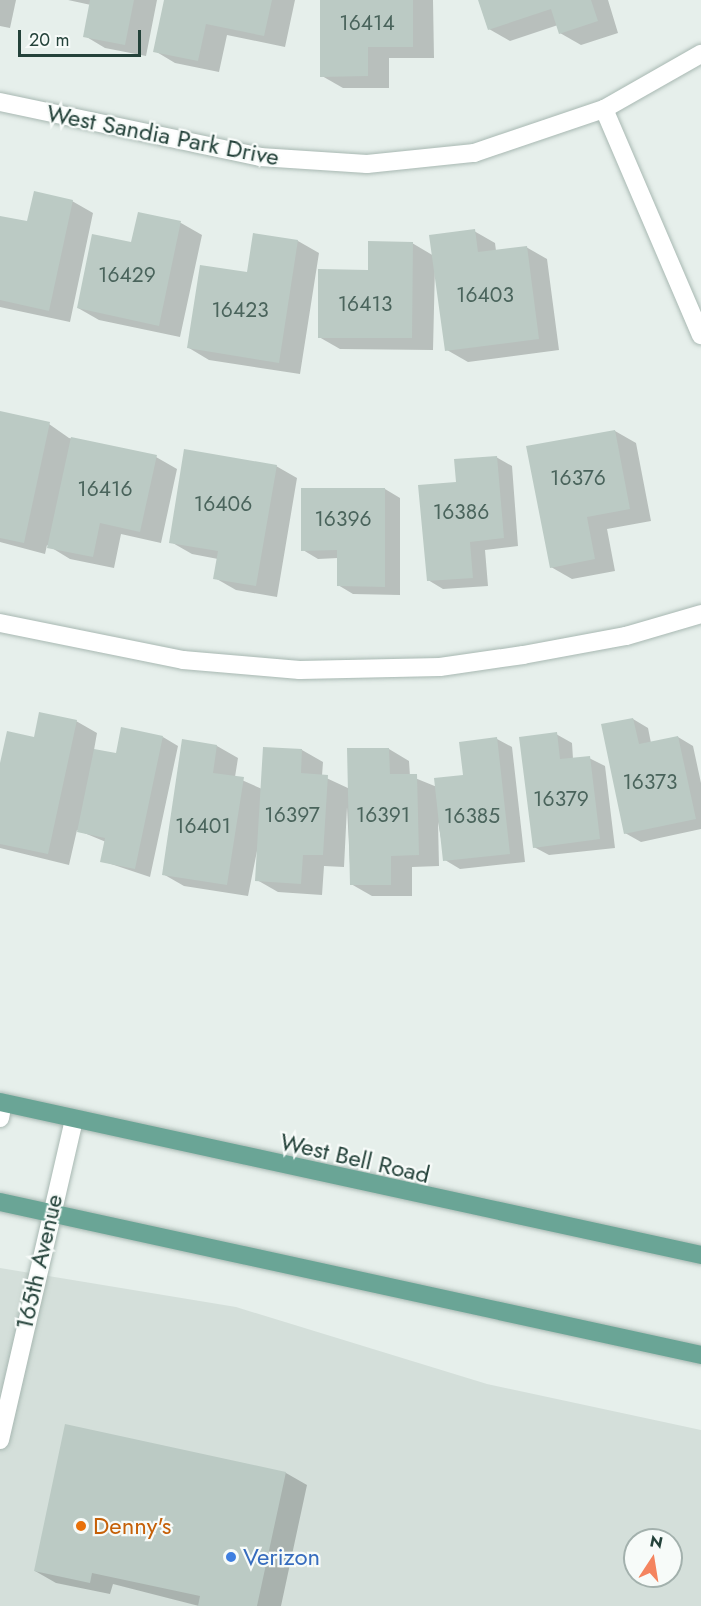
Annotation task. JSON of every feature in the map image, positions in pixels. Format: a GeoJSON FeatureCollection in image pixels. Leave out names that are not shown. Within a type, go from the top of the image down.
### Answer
{"type":"FeatureCollection","features":[{"type":"Feature","properties":{"kind":"main road","name":"West Bell Road"},"geometry":{"type":"LineString","coordinates":[[1,1108],[74,1120],[701,1255]]}},
{"type":"Feature","properties":{"kind":"main road"},"geometry":{"type":"LineString","coordinates":[[0,1203],[701,1355]]}},
{"type":"Feature","properties":{"kind":"street","name":"West Sandia Park Drive"},"geometry":{"type":"LineString","coordinates":[[0,102],[260,157],[367,164],[474,153],[604,109],[701,54]]}},
{"type":"Feature","properties":{"kind":"street"},"geometry":{"type":"LineString","coordinates":[[604,109],[701,335]]}},
{"type":"Feature","properties":{"kind":"street"},"geometry":{"type":"LineString","coordinates":[[0,623],[183,660],[300,670],[440,667],[523,655],[626,636],[701,614]]}},
{"type":"Feature","properties":{"kind":"street","name":"165th Avenue"},"geometry":{"type":"LineString","coordinates":[[0,1440],[50,1213],[74,1120]]}},
{"type":"Feature","properties":{"kind":"shaded area"},"geometry":{"type":"Polygon","coordinates":[[[0,1268],[236,1307],[487,1384],[701,1430],[701,1606],[0,1606],[0,1268]]]}},
{"type":"Feature","properties":{"kind":"building"},"geometry":{"type":"Polygon","coordinates":[[[90,0],[134,0],[125,45],[83,37],[90,0]]]}},
{"type":"Feature","properties":{"kind":"building"},"geometry":{"type":"Polygon","coordinates":[[[164,0],[272,0],[264,36],[206,24],[198,61],[153,52],[164,0]]]}},
{"type":"Feature","properties":{"kind":"building"},"geometry":{"type":"Polygon","coordinates":[[[320,0],[413,0],[413,47],[368,47],[368,76],[320,77],[320,0]]]}},
{"type":"Feature","properties":{"kind":"building"},"geometry":{"type":"Polygon","coordinates":[[[478,0],[591,0],[598,21],[559,34],[551,9],[488,30],[478,0]]]}},
{"type":"Feature","properties":{"kind":"building"},"geometry":{"type":"Polygon","coordinates":[[[34,191],[73,200],[49,311],[0,300],[0,216],[27,221],[34,191]]]}},
{"type":"Feature","properties":{"kind":"building"},"geometry":{"type":"Polygon","coordinates":[[[138,212],[181,221],[159,326],[77,308],[92,234],[131,242],[138,212]]]}},
{"type":"Feature","properties":{"kind":"building"},"geometry":{"type":"Polygon","coordinates":[[[475,229],[478,252],[527,246],[539,339],[445,351],[429,235],[475,229]]]}},
{"type":"Feature","properties":{"kind":"building"},"geometry":{"type":"Polygon","coordinates":[[[253,233],[298,240],[279,363],[187,348],[200,265],[247,272],[253,233]]]}},
{"type":"Feature","properties":{"kind":"building"},"geometry":{"type":"Polygon","coordinates":[[[368,241],[413,242],[412,338],[318,338],[318,269],[368,270],[368,241]]]}},
{"type":"Feature","properties":{"kind":"building"},"geometry":{"type":"Polygon","coordinates":[[[0,411],[50,422],[24,543],[0,538],[0,411]]]}},
{"type":"Feature","properties":{"kind":"building"},"geometry":{"type":"Polygon","coordinates":[[[615,430],[630,509],[587,517],[595,559],[550,568],[526,446],[615,430]]]}},
{"type":"Feature","properties":{"kind":"building"},"geometry":{"type":"Polygon","coordinates":[[[71,437],[157,455],[140,532],[100,523],[93,557],[47,548],[71,437]]]}},
{"type":"Feature","properties":{"kind":"building"},"geometry":{"type":"Polygon","coordinates":[[[184,449],[277,465],[256,586],[213,579],[218,551],[169,543],[184,449]]]}},
{"type":"Feature","properties":{"kind":"building"},"geometry":{"type":"Polygon","coordinates":[[[497,456],[504,538],[470,542],[473,578],[427,581],[418,485],[456,482],[454,459],[497,456]]]}},
{"type":"Feature","properties":{"kind":"building"},"geometry":{"type":"Polygon","coordinates":[[[301,488],[385,488],[385,587],[337,586],[337,550],[301,551],[301,488]]]}},
{"type":"Feature","properties":{"kind":"building"},"geometry":{"type":"Polygon","coordinates":[[[39,712],[77,720],[48,854],[0,844],[0,763],[7,731],[34,737],[39,712]]]}},
{"type":"Feature","properties":{"kind":"building"},"geometry":{"type":"Polygon","coordinates":[[[633,718],[639,744],[678,736],[696,819],[624,834],[601,724],[633,718]]]}},
{"type":"Feature","properties":{"kind":"building"},"geometry":{"type":"Polygon","coordinates":[[[121,727],[163,736],[135,869],[100,862],[105,838],[77,832],[94,749],[116,753],[121,727]]]}},
{"type":"Feature","properties":{"kind":"building"},"geometry":{"type":"Polygon","coordinates":[[[557,732],[560,759],[590,756],[600,839],[533,848],[519,737],[557,732]]]}},
{"type":"Feature","properties":{"kind":"building"},"geometry":{"type":"Polygon","coordinates":[[[497,737],[510,854],[443,861],[434,778],[463,775],[459,742],[497,737]]]}},
{"type":"Feature","properties":{"kind":"building"},"geometry":{"type":"Polygon","coordinates":[[[182,739],[217,745],[213,773],[244,777],[227,885],[162,875],[182,739]]]}},
{"type":"Feature","properties":{"kind":"building"},"geometry":{"type":"Polygon","coordinates":[[[263,747],[302,749],[301,773],[328,775],[323,855],[303,855],[301,884],[255,881],[263,747]]]}},
{"type":"Feature","properties":{"kind":"building"},"geometry":{"type":"Polygon","coordinates":[[[347,748],[389,748],[390,774],[417,774],[419,855],[391,856],[391,885],[350,885],[347,748]]]}},
{"type":"Feature","properties":{"kind":"building"},"geometry":{"type":"Polygon","coordinates":[[[65,1424],[286,1472],[257,1606],[198,1606],[200,1596],[92,1573],[90,1583],[34,1571],[65,1424]]]}},
{"type":"Feature","properties":{"kind":"place","name":"Denny's"},"geometry":{"type":"Point","coordinates":[81,1526]}},
{"type":"Feature","properties":{"kind":"place","name":"Verizon"},"geometry":{"type":"Point","coordinates":[231,1557]}}]}
